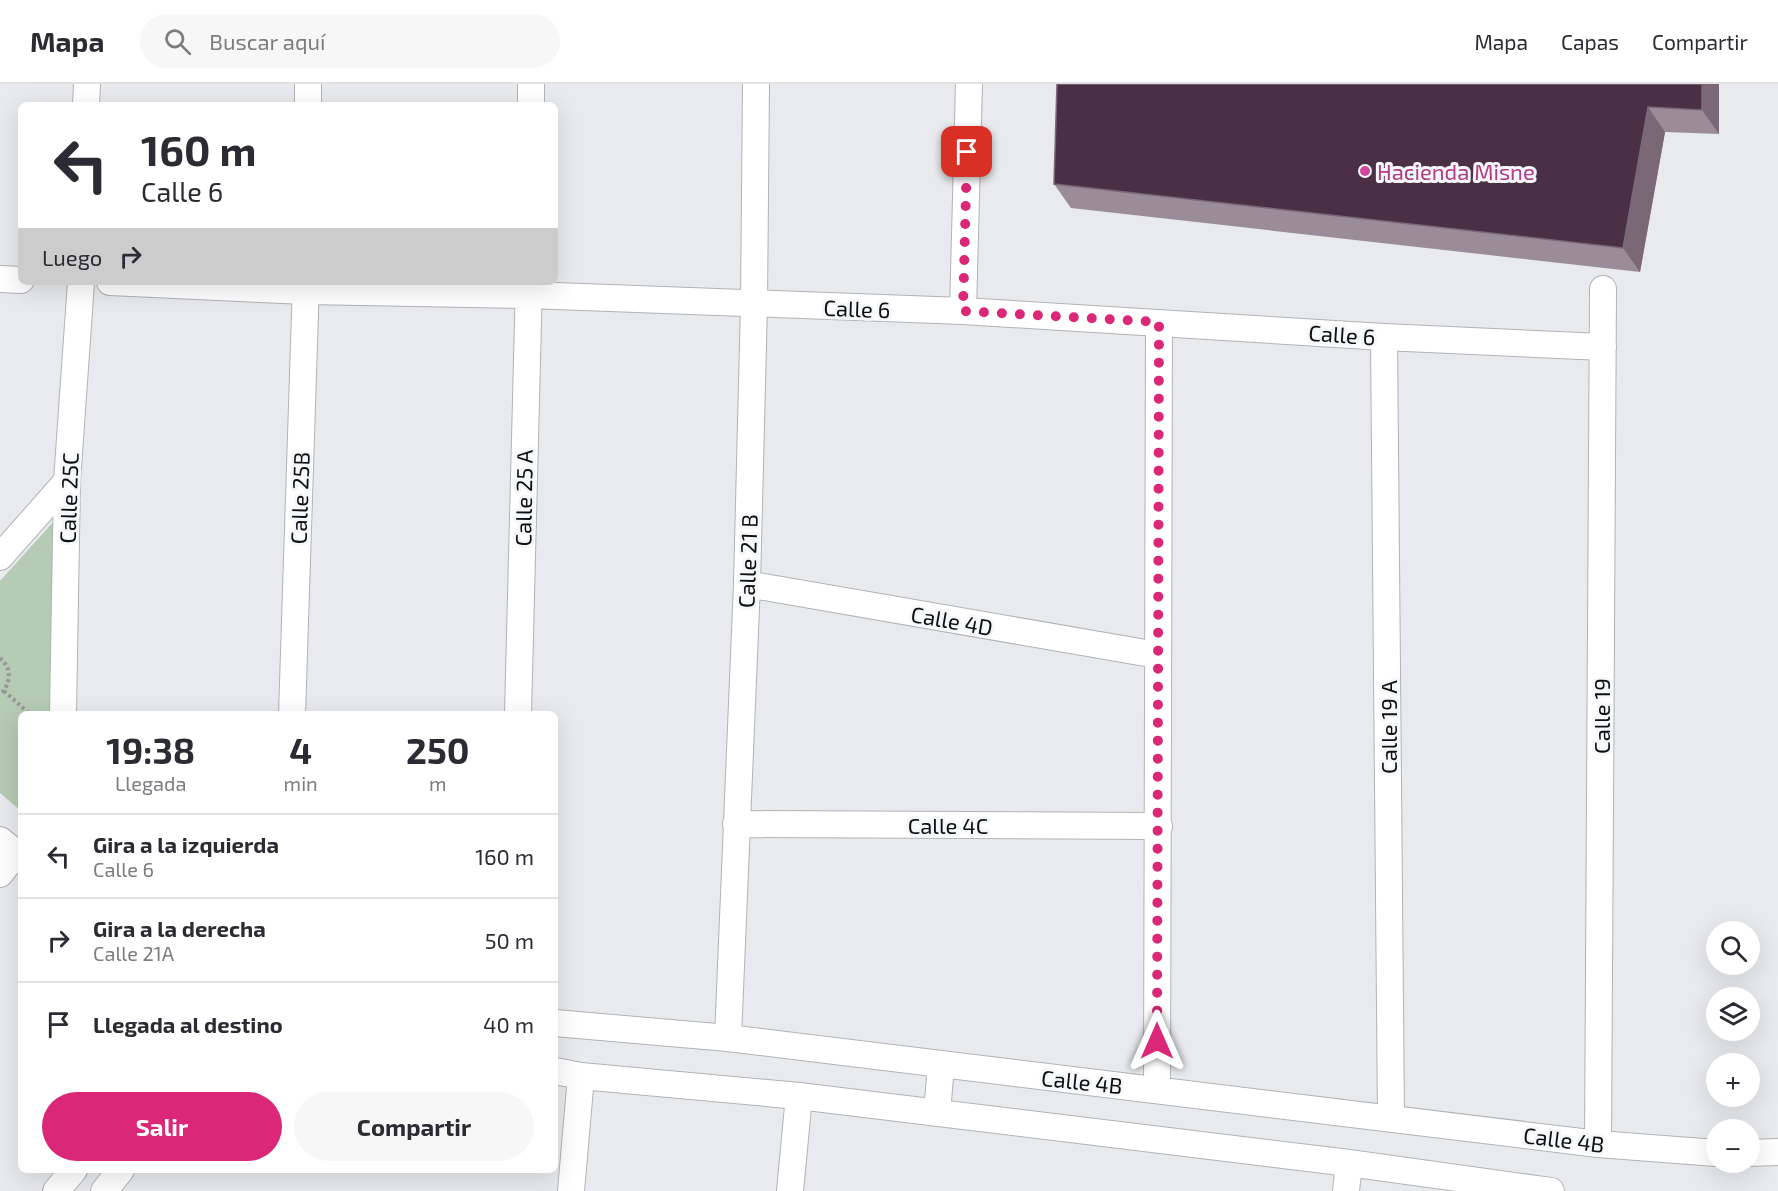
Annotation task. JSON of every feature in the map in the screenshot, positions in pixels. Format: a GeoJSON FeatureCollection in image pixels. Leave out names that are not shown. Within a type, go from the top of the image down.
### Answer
{"type":"FeatureCollection","features":[{"type":"Feature","properties":{"kind":"street"},"geometry":{"type":"LineString","coordinates":[[86,102],[87,84]]}},
{"type":"Feature","properties":{"kind":"street"},"geometry":{"type":"LineString","coordinates":[[308,84],[308,102]]}},
{"type":"Feature","properties":{"kind":"street"},"geometry":{"type":"LineString","coordinates":[[531,84],[531,102]]}},
{"type":"Feature","properties":{"kind":"street","name":"Calle 21 B"},"geometry":{"type":"LineString","coordinates":[[728,1038],[747,584],[754,304],[756,84]]}},
{"type":"Feature","properties":{"kind":"street"},"geometry":{"type":"LineString","coordinates":[[963,311],[969,84]]}},
{"type":"Feature","properties":{"kind":"street"},"geometry":{"type":"LineString","coordinates":[[0,279],[18,280]]}},
{"type":"Feature","properties":{"kind":"street","name":"Calle 25C"},"geometry":{"type":"LineString","coordinates":[[63,711],[67,481],[81,285]]}},
{"type":"Feature","properties":{"kind":"street","name":"Calle 6"},"geometry":{"type":"LineString","coordinates":[[228,285],[529,288],[754,304],[963,311],[1384,337],[1603,347]]}},
{"type":"Feature","properties":{"kind":"street","name":"Calle 25B"},"geometry":{"type":"LineString","coordinates":[[292,711],[306,287]]}},
{"type":"Feature","properties":{"kind":"street","name":"Calle 25 A"},"geometry":{"type":"LineString","coordinates":[[518,711],[529,288]]}},
{"type":"Feature","properties":{"kind":"street","name":"Calle 19"},"geometry":{"type":"LineString","coordinates":[[1598,1144],[1603,289]]}},
{"type":"Feature","properties":{"kind":"street"},"geometry":{"type":"LineString","coordinates":[[1157,1089],[1159,322]]}},
{"type":"Feature","properties":{"kind":"street","name":"Calle 19 A"},"geometry":{"type":"LineString","coordinates":[[1384,337],[1391,1118]]}},
{"type":"Feature","properties":{"kind":"street"},"geometry":{"type":"LineString","coordinates":[[0,557],[67,481]]}},
{"type":"Feature","properties":{"kind":"street","name":"Calle 4D"},"geometry":{"type":"LineString","coordinates":[[747,584],[1157,655]]}},
{"type":"Feature","properties":{"kind":"street","name":"Calle 4C"},"geometry":{"type":"LineString","coordinates":[[736,824],[1159,826]]}},
{"type":"Feature","properties":{"kind":"street"},"geometry":{"type":"LineString","coordinates":[[0,874],[12,850]]}},
{"type":"Feature","properties":{"kind":"street","name":"Calle 4B"},"geometry":{"type":"LineString","coordinates":[[558,1023],[728,1038],[1598,1144],[1706,1152]]}},
{"type":"Feature","properties":{"kind":"street"},"geometry":{"type":"LineString","coordinates":[[937,1113],[941,1065]]}},
{"type":"Feature","properties":{"kind":"street"},"geometry":{"type":"LineString","coordinates":[[558,1072],[581,1076],[799,1096],[1349,1163],[1551,1191]]}},
{"type":"Feature","properties":{"kind":"street"},"geometry":{"type":"LineString","coordinates":[[571,1191],[581,1076]]}},
{"type":"Feature","properties":{"kind":"street"},"geometry":{"type":"LineString","coordinates":[[790,1191],[799,1096]]}},
{"type":"Feature","properties":{"kind":"street"},"geometry":{"type":"LineString","coordinates":[[1760,1153],[1778,1152]]}},
{"type":"Feature","properties":{"kind":"street"},"geometry":{"type":"LineString","coordinates":[[1347,1191],[1349,1163]]}},
{"type":"Feature","properties":{"kind":"street"},"geometry":{"type":"LineString","coordinates":[[56,1191],[71,1173]]}},
{"type":"Feature","properties":{"kind":"street"},"geometry":{"type":"LineString","coordinates":[[104,1191],[119,1173]]}},
{"type":"Feature","properties":{"kind":"path"},"geometry":{"type":"LineString","coordinates":[[0,658],[7,665],[10,678],[2,691],[26,711]]}},
{"type":"Feature","properties":{"kind":"green space"},"geometry":{"type":"Polygon","coordinates":[[[55,520],[53,711],[18,711],[18,808],[0,793],[0,581],[55,520]]]}},
{"type":"Feature","properties":{"kind":"building","name":"Hacienda Misne"},"geometry":{"type":"Polygon","coordinates":[[[1057,84],[1702,84],[1702,110],[1648,107],[1623,248],[1054,184],[1057,84]]]}},
{"type":"Feature","properties":{"kind":"place","name":"Hacienda Misne"},"geometry":{"type":"Point","coordinates":[1365,171]}},
{"type":"Feature","properties":{"kind":"route"},"geometry":{"type":"LineString","coordinates":[[967,152],[963,311],[1159,322],[1157,1041]]}}]}
